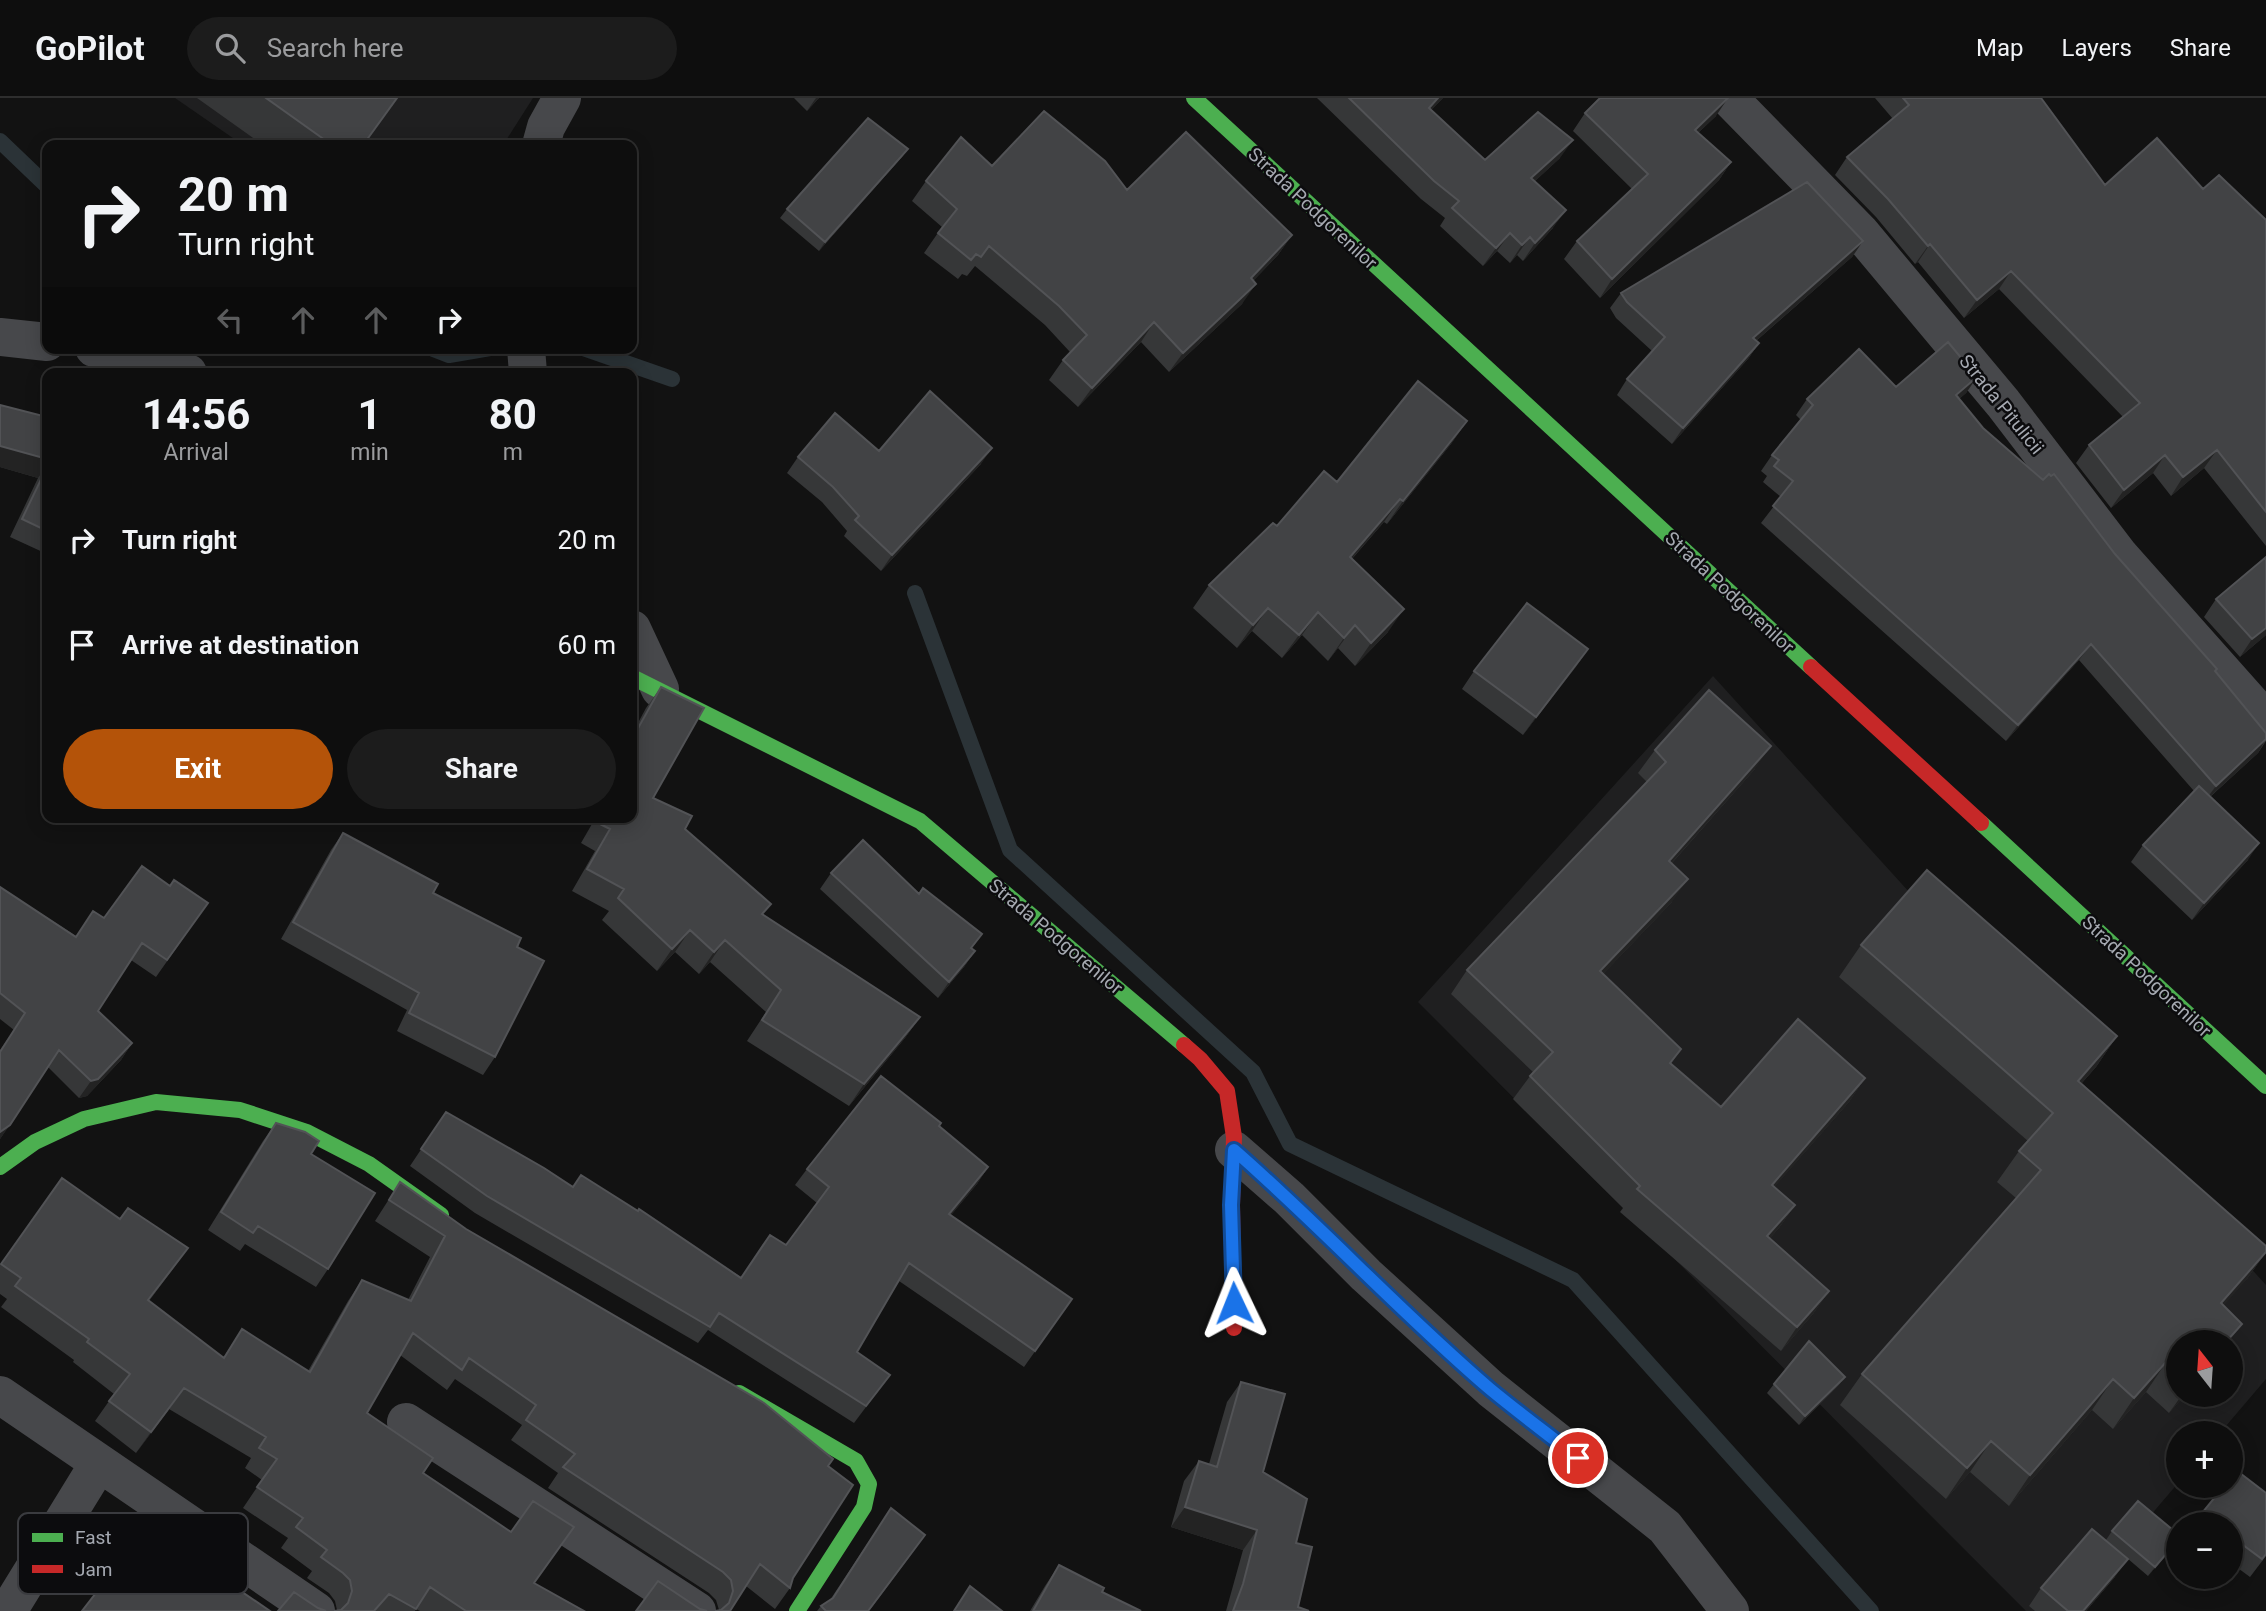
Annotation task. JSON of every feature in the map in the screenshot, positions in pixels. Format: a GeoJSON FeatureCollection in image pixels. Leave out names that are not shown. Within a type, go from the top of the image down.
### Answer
{"type":"FeatureCollection","features":[{"type":"Feature","properties":{"kind":"street"},"geometry":{"type":"LineString","coordinates":[[542,140],[546,127],[562,98]]}},
{"type":"Feature","properties":{"kind":"street","name":"Strada Podgorenilor"},"geometry":{"type":"LineString","coordinates":[[1194,98],[2266,1086]]}},
{"type":"Feature","properties":{"kind":"street","name":"Strada Pitulicii"},"geometry":{"type":"LineString","coordinates":[[1729,98],[1860,232],[2003,403],[2120,556],[2266,720]]}},
{"type":"Feature","properties":{"kind":"street"},"geometry":{"type":"LineString","coordinates":[[0,337],[42,341]]}},
{"type":"Feature","properties":{"kind":"street"},"geometry":{"type":"LineString","coordinates":[[122,354],[176,368]]}},
{"type":"Feature","properties":{"kind":"street","name":"Strada Podgorenilor"},"geometry":{"type":"LineString","coordinates":[[637,648],[646,683],[920,821],[1200,1059],[1227,1091],[1234,1137],[1231,1205],[1234,1328]]}},
{"type":"Feature","properties":{"kind":"street"},"geometry":{"type":"LineString","coordinates":[[0,1167],[35,1142],[84,1119],[156,1102],[240,1110],[307,1132],[369,1164],[453,1223]]}},
{"type":"Feature","properties":{"kind":"street"},"geometry":{"type":"LineString","coordinates":[[1234,1150],[1289,1198],[1366,1275],[1491,1390],[1665,1527],[1730,1611]]}},
{"type":"Feature","properties":{"kind":"street"},"geometry":{"type":"LineString","coordinates":[[725,1384],[856,1461],[869,1484],[864,1507],[797,1611]]}},
{"type":"Feature","properties":{"kind":"street"},"geometry":{"type":"LineString","coordinates":[[0,1395],[172,1513]]}},
{"type":"Feature","properties":{"kind":"street"},"geometry":{"type":"LineString","coordinates":[[407,1423],[696,1611]]}},
{"type":"Feature","properties":{"kind":"street"},"geometry":{"type":"LineString","coordinates":[[68,1513],[99,1463]]}},
{"type":"Feature","properties":{"kind":"street"},"geometry":{"type":"LineString","coordinates":[[248,1565],[316,1611]]}},
{"type":"Feature","properties":{"kind":"street"},"geometry":{"type":"LineString","coordinates":[[8,1611],[18,1594]]}},
{"type":"Feature","properties":{"kind":"shaded area"},"geometry":{"type":"Polygon","coordinates":[[[175,98],[533,98],[506,140],[236,140],[175,98]]]}},
{"type":"Feature","properties":{"kind":"shaded area"},"geometry":{"type":"Polygon","coordinates":[[[1713,676],[2266,1285],[2266,1379],[2244,1405],[2244,1330],[2166,1330],[2166,1407],[2242,1407],[2230,1421],[2166,1421],[2166,1497],[2069,1611],[2026,1611],[1418,1002],[1713,676]]]}},
{"type":"Feature","properties":{"kind":"building"},"geometry":{"type":"Polygon","coordinates":[[[266,98],[397,98],[367,140],[325,140],[266,98]]]}},
{"type":"Feature","properties":{"kind":"building"},"geometry":{"type":"Polygon","coordinates":[[[1349,98],[1438,98],[1429,108],[1485,160],[1538,112],[1573,140],[1531,178],[1566,210],[1535,243],[1530,237],[1522,245],[1510,233],[1496,248],[1452,208],[1459,201],[1434,181],[1349,98]]]}},
{"type":"Feature","properties":{"kind":"building"},"geometry":{"type":"Polygon","coordinates":[[[1600,98],[1728,98],[1695,130],[1731,162],[1612,279],[1577,241],[1648,174],[1585,113],[1600,98]]]}},
{"type":"Feature","properties":{"kind":"building"},"geometry":{"type":"Polygon","coordinates":[[[1903,98],[2041,98],[2105,185],[2157,138],[2203,189],[2219,175],[2266,220],[2266,512],[2217,450],[2183,477],[2165,455],[2124,490],[2089,445],[2140,403],[2011,271],[1977,300],[1930,244],[1928,246],[1847,157],[1909,105],[1903,98]]]}},
{"type":"Feature","properties":{"kind":"building"},"geometry":{"type":"Polygon","coordinates":[[[1044,111],[1105,161],[1127,190],[1186,132],[1292,235],[1251,278],[1256,284],[1183,353],[1154,322],[1092,388],[1063,360],[1087,335],[1059,306],[989,246],[981,257],[976,254],[971,260],[938,233],[957,209],[926,181],[961,137],[992,166],[1044,111]]]}},
{"type":"Feature","properties":{"kind":"building"},"geometry":{"type":"Polygon","coordinates":[[[868,118],[908,149],[825,242],[787,209],[868,118]]]}},
{"type":"Feature","properties":{"kind":"building"},"geometry":{"type":"Polygon","coordinates":[[[1807,182],[1863,241],[1753,338],[1759,343],[1683,428],[1627,379],[1665,337],[1627,302],[1621,293],[1807,182]]]}},
{"type":"Feature","properties":{"kind":"building"},"geometry":{"type":"Polygon","coordinates":[[[1948,342],[1977,377],[1956,395],[1983,428],[2043,480],[2049,474],[2054,474],[2115,554],[2217,669],[2215,671],[2266,733],[2266,739],[2216,786],[2091,644],[2018,725],[1773,506],[1793,481],[1774,466],[1779,460],[1772,455],[1813,405],[1807,399],[1859,349],[1896,387],[1948,342]]]}},
{"type":"Feature","properties":{"kind":"building"},"geometry":{"type":"Polygon","coordinates":[[[1418,381],[1467,421],[1403,501],[1400,499],[1350,557],[1404,609],[1371,643],[1355,625],[1344,638],[1318,612],[1299,635],[1268,608],[1253,625],[1209,585],[1273,523],[1277,526],[1324,471],[1337,482],[1418,381]]]}},
{"type":"Feature","properties":{"kind":"building"},"geometry":{"type":"Polygon","coordinates":[[[930,391],[992,448],[892,555],[855,520],[859,516],[833,487],[798,457],[835,413],[879,451],[930,391]]]}},
{"type":"Feature","properties":{"kind":"building"},"geometry":{"type":"Polygon","coordinates":[[[0,405],[42,416],[42,458],[0,446],[0,405]]]}},
{"type":"Feature","properties":{"kind":"building"},"geometry":{"type":"Polygon","coordinates":[[[42,477],[42,529],[22,519],[42,477]]]}},
{"type":"Feature","properties":{"kind":"building"},"geometry":{"type":"Polygon","coordinates":[[[2266,557],[2266,628],[2252,639],[2216,599],[2266,557]]]}},
{"type":"Feature","properties":{"kind":"building"},"geometry":{"type":"Polygon","coordinates":[[[1527,603],[1588,649],[1536,717],[1474,671],[1527,603]]]}},
{"type":"Feature","properties":{"kind":"building"},"geometry":{"type":"Polygon","coordinates":[[[661,687],[704,708],[653,798],[692,816],[685,829],[771,904],[762,914],[920,1017],[864,1084],[762,1020],[781,990],[725,940],[714,952],[690,930],[672,949],[618,898],[624,889],[587,869],[610,829],[598,823],[637,823],[637,730],[661,687]]]}},
{"type":"Feature","properties":{"kind":"building"},"geometry":{"type":"Polygon","coordinates":[[[1709,690],[1771,746],[1669,861],[1688,879],[1600,971],[1681,1049],[1670,1063],[1721,1107],[1798,1019],[1865,1078],[1772,1185],[1795,1205],[1767,1236],[1829,1291],[1797,1327],[1637,1189],[1640,1186],[1530,1076],[1553,1052],[1467,970],[1666,762],[1655,750],[1709,690]]]}},
{"type":"Feature","properties":{"kind":"building"},"geometry":{"type":"Polygon","coordinates":[[[2199,786],[2259,843],[2204,903],[2143,845],[2199,786]]]}},
{"type":"Feature","properties":{"kind":"building"},"geometry":{"type":"Polygon","coordinates":[[[343,833],[438,884],[433,893],[521,938],[517,947],[544,961],[495,1057],[409,1013],[419,993],[293,922],[343,833]]]}},
{"type":"Feature","properties":{"kind":"building"},"geometry":{"type":"Polygon","coordinates":[[[863,840],[919,894],[923,888],[982,934],[971,948],[975,951],[949,982],[831,873],[863,840]]]}},
{"type":"Feature","properties":{"kind":"building"},"geometry":{"type":"Polygon","coordinates":[[[142,866],[170,886],[174,880],[208,903],[167,960],[142,943],[98,1011],[132,1043],[98,1079],[91,1081],[59,1050],[10,1125],[0,1132],[0,1052],[25,1013],[0,993],[0,887],[76,937],[93,911],[104,918],[142,866]]]}},
{"type":"Feature","properties":{"kind":"building"},"geometry":{"type":"Polygon","coordinates":[[[1927,870],[2117,1036],[2078,1081],[2266,1246],[2266,1252],[2221,1303],[2242,1324],[2237,1330],[2166,1330],[2166,1362],[2134,1398],[2113,1379],[2030,1475],[1991,1441],[1967,1468],[1862,1374],[2041,1170],[2019,1151],[2053,1113],[1861,945],[1927,870]]]}},
{"type":"Feature","properties":{"kind":"building"},"geometry":{"type":"Polygon","coordinates":[[[881,1076],[941,1123],[939,1126],[988,1167],[949,1214],[1072,1299],[1035,1351],[909,1263],[857,1352],[890,1375],[866,1406],[719,1313],[710,1327],[487,1196],[421,1149],[446,1112],[573,1187],[581,1175],[638,1211],[639,1209],[741,1278],[770,1235],[786,1245],[829,1187],[807,1169],[881,1076]]]}},
{"type":"Feature","properties":{"kind":"building"},"geometry":{"type":"Polygon","coordinates":[[[276,1123],[305,1132],[319,1141],[311,1154],[375,1193],[328,1269],[258,1226],[253,1233],[221,1212],[276,1123]]]}},
{"type":"Feature","properties":{"kind":"building"},"geometry":{"type":"Polygon","coordinates":[[[62,1178],[120,1219],[128,1208],[188,1248],[148,1300],[224,1358],[242,1329],[310,1372],[362,1280],[411,1301],[445,1236],[389,1200],[400,1182],[466,1229],[764,1403],[833,1459],[828,1466],[853,1485],[793,1578],[790,1588],[760,1564],[730,1611],[715,1611],[721,1610],[729,1603],[733,1591],[731,1580],[723,1572],[563,1467],[575,1454],[526,1420],[536,1405],[469,1358],[462,1370],[413,1333],[367,1413],[433,1458],[423,1473],[511,1532],[533,1501],[574,1527],[534,1583],[584,1611],[466,1611],[430,1587],[416,1609],[389,1594],[374,1611],[334,1611],[341,1610],[348,1603],[352,1591],[350,1580],[321,1557],[327,1550],[296,1527],[303,1518],[257,1487],[277,1459],[259,1448],[266,1437],[184,1388],[151,1432],[109,1401],[130,1374],[87,1342],[89,1339],[15,1286],[21,1278],[1,1264],[62,1178]]]}},
{"type":"Feature","properties":{"kind":"building"},"geometry":{"type":"Polygon","coordinates":[[[1809,1341],[1845,1377],[1805,1416],[1774,1384],[1809,1341]]]}},
{"type":"Feature","properties":{"kind":"building"},"geometry":{"type":"Polygon","coordinates":[[[1241,1382],[1285,1394],[1263,1472],[1307,1499],[1296,1543],[1312,1547],[1298,1607],[1309,1611],[1233,1611],[1257,1530],[1185,1507],[1199,1461],[1217,1467],[1241,1382]]]}},
{"type":"Feature","properties":{"kind":"building"},"geometry":{"type":"Polygon","coordinates":[[[2243,1475],[2266,1493],[2266,1554],[2262,1559],[2243,1545],[2243,1512],[2203,1512],[2214,1498],[2243,1498],[2243,1475]]]}},
{"type":"Feature","properties":{"kind":"building"},"geometry":{"type":"Polygon","coordinates":[[[2138,1501],[2166,1524],[2166,1554],[2155,1567],[2112,1531],[2138,1501]]]}},
{"type":"Feature","properties":{"kind":"building"},"geometry":{"type":"Polygon","coordinates":[[[891,1508],[925,1535],[868,1611],[826,1611],[821,1606],[833,1598],[891,1508]]]}},
{"type":"Feature","properties":{"kind":"building"},"geometry":{"type":"Polygon","coordinates":[[[2092,1529],[2128,1559],[2083,1611],[2068,1611],[2041,1588],[2092,1529]]]}},
{"type":"Feature","properties":{"kind":"building"},"geometry":{"type":"Polygon","coordinates":[[[1059,1565],[1104,1588],[1102,1592],[1141,1611],[1033,1611],[1059,1565]]]}},
{"type":"Feature","properties":{"kind":"building"},"geometry":{"type":"Polygon","coordinates":[[[658,1581],[700,1609],[707,1611],[636,1611],[658,1581]]]}},
{"type":"Feature","properties":{"kind":"building"},"geometry":{"type":"Polygon","coordinates":[[[970,1586],[1002,1611],[954,1611],[970,1586]]]}},
{"type":"Feature","properties":{"kind":"building"},"geometry":{"type":"Polygon","coordinates":[[[294,1592],[318,1608],[326,1611],[278,1611],[294,1592]]]}},
{"type":"Feature","properties":{"kind":"building"},"geometry":{"type":"Polygon","coordinates":[[[95,1594],[245,1594],[270,1611],[82,1611],[95,1594]]]}},
{"type":"Feature","properties":{"kind":"waterway"},"geometry":{"type":"LineString","coordinates":[[0,141],[42,181]]}},
{"type":"Feature","properties":{"kind":"waterway"},"geometry":{"type":"LineString","coordinates":[[446,354],[455,354]]}},
{"type":"Feature","properties":{"kind":"waterway"},"geometry":{"type":"LineString","coordinates":[[600,354],[672,379]]}},
{"type":"Feature","properties":{"kind":"waterway"},"geometry":{"type":"LineString","coordinates":[[915,593],[1010,850],[1253,1072],[1290,1144],[1573,1280],[1871,1611]]}},
{"type":"Feature","properties":{"kind":"traffic: fast"},"geometry":{"type":"LineString","coordinates":[[1194,98],[1811,667]]}},
{"type":"Feature","properties":{"kind":"traffic: fast"},"geometry":{"type":"LineString","coordinates":[[637,680],[920,821],[1184,1045]]}},
{"type":"Feature","properties":{"kind":"traffic: fast"},"geometry":{"type":"LineString","coordinates":[[1981,823],[2266,1086]]}},
{"type":"Feature","properties":{"kind":"traffic: fast"},"geometry":{"type":"LineString","coordinates":[[0,1167],[35,1142],[84,1119],[156,1102],[240,1110],[307,1132],[369,1164],[441,1215]]}},
{"type":"Feature","properties":{"kind":"traffic: fast"},"geometry":{"type":"LineString","coordinates":[[739,1393],[856,1461],[869,1484],[864,1507],[797,1611]]}},
{"type":"Feature","properties":{"kind":"traffic: jam"},"geometry":{"type":"LineString","coordinates":[[1811,667],[1981,823]]}},
{"type":"Feature","properties":{"kind":"traffic: jam"},"geometry":{"type":"LineString","coordinates":[[1184,1045],[1200,1059],[1227,1091],[1234,1137],[1234,1328]]}},
{"type":"Feature","properties":{"kind":"route"},"geometry":{"type":"LineString","coordinates":[[1234,1303],[1231,1205],[1234,1150],[1289,1198],[1366,1275],[1491,1390],[1578,1458]]}}]}
